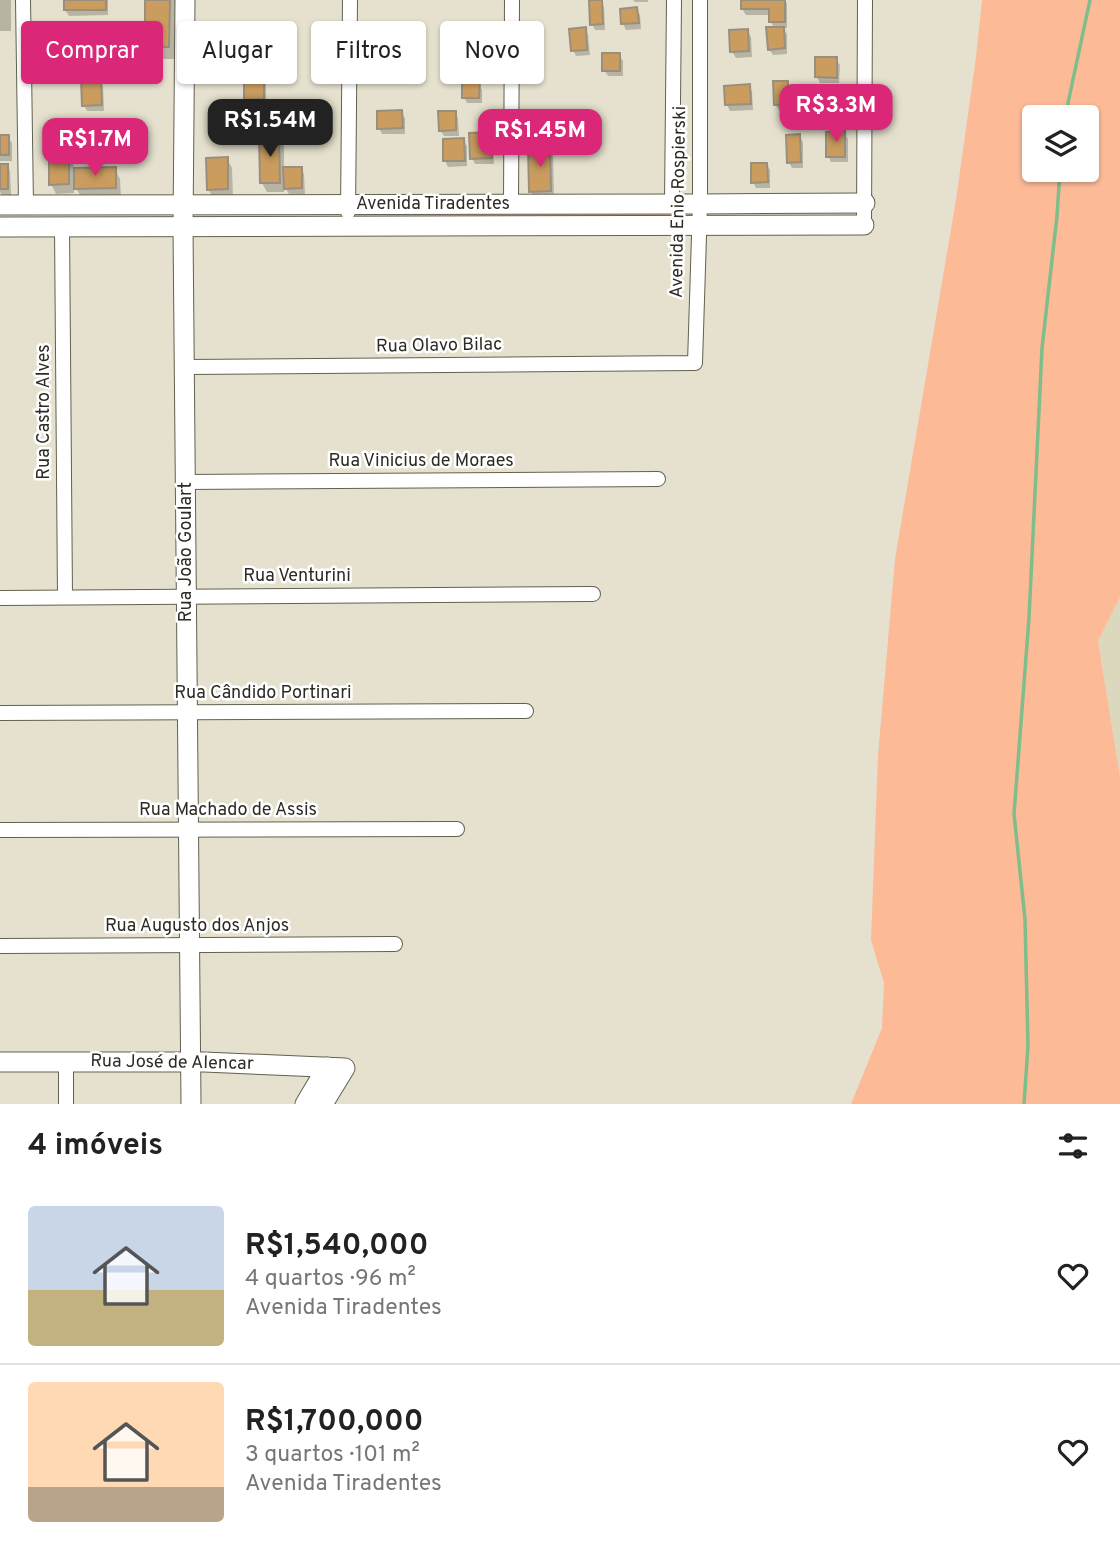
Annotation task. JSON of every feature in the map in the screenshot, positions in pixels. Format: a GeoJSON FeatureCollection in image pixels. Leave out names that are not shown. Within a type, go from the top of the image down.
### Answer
{"type":"FeatureCollection","features":[{"type":"Feature","properties":{"kind":"street"},"geometry":{"type":"LineString","coordinates":[[23,0],[26,205]]}},
{"type":"Feature","properties":{"kind":"street","name":"Rua João Goulart"},"geometry":{"type":"LineString","coordinates":[[185,0],[183,227],[191,1104]]}},
{"type":"Feature","properties":{"kind":"street"},"geometry":{"type":"LineString","coordinates":[[347,226],[350,0]]}},
{"type":"Feature","properties":{"kind":"street"},"geometry":{"type":"LineString","coordinates":[[511,204],[512,0]]}},
{"type":"Feature","properties":{"kind":"street","name":"Avenida Enio Rospierski"},"geometry":{"type":"LineString","coordinates":[[672,204],[674,0]]}},
{"type":"Feature","properties":{"kind":"street","name":"Avenida Enio Rospierski"},"geometry":{"type":"LineString","coordinates":[[695,363],[700,204],[700,0]]}},
{"type":"Feature","properties":{"kind":"street"},"geometry":{"type":"LineString","coordinates":[[864,225],[865,0]]}},
{"type":"Feature","properties":{"kind":"street","name":"Avenida Tiradentes"},"geometry":{"type":"LineString","coordinates":[[0,205],[865,203]]}},
{"type":"Feature","properties":{"kind":"street","name":"Avenida Tiradentes"},"geometry":{"type":"LineString","coordinates":[[0,227],[864,225]]}},
{"type":"Feature","properties":{"kind":"street","name":"Rua Castro Alves"},"geometry":{"type":"LineString","coordinates":[[62,227],[65,597]]}},
{"type":"Feature","properties":{"kind":"street","name":"Rua Olavo Bilac"},"geometry":{"type":"LineString","coordinates":[[184,367],[695,363]]}},
{"type":"Feature","properties":{"kind":"street","name":"Rua Vinicius de Moraes"},"geometry":{"type":"LineString","coordinates":[[186,482],[658,479]]}},
{"type":"Feature","properties":{"kind":"street","name":"Rua Venturini"},"geometry":{"type":"LineString","coordinates":[[0,598],[593,594]]}},
{"type":"Feature","properties":{"kind":"street","name":"Rua Cândido Portinari"},"geometry":{"type":"LineString","coordinates":[[0,713],[526,711]]}},
{"type":"Feature","properties":{"kind":"street","name":"Rua Machado de Assis"},"geometry":{"type":"LineString","coordinates":[[0,830],[457,829]]}},
{"type":"Feature","properties":{"kind":"street","name":"Rua Augusto dos Anjos"},"geometry":{"type":"LineString","coordinates":[[0,946],[395,944]]}},
{"type":"Feature","properties":{"kind":"street","name":"Rua José de Alencar"},"geometry":{"type":"LineString","coordinates":[[0,1062],[190,1061],[336,1068]]}},
{"type":"Feature","properties":{"kind":"street"},"geometry":{"type":"LineString","coordinates":[[66,1062],[66,1104]]}},
{"type":"Feature","properties":{"kind":"street"},"geometry":{"type":"LineString","coordinates":[[305,1104],[336,1068]]}},
{"type":"Feature","properties":{"kind":"street"},"geometry":{"type":"LineString","coordinates":[[323,1104],[336,1068]]}},
{"type":"Feature","properties":{"kind":"shaded area"},"geometry":{"type":"Polygon","coordinates":[[[982,0],[1120,0],[1120,597],[1098,641],[1120,777],[1120,1104],[851,1104],[882,1028],[884,983],[871,940],[878,756],[895,559],[956,200],[982,0]]]}},
{"type":"Feature","properties":{"kind":"shaded area"},"geometry":{"type":"Polygon","coordinates":[[[694,210],[694,220],[354,223],[354,213],[694,210]]]}},
{"type":"Feature","properties":{"kind":"shaded area"},"geometry":{"type":"Polygon","coordinates":[[[1120,597],[1120,777],[1098,641],[1120,597]]]}},
{"type":"Feature","properties":{"kind":"building"},"geometry":{"type":"Polygon","coordinates":[[[64,0],[106,0],[106,10],[64,10],[64,0]]]}},
{"type":"Feature","properties":{"kind":"building"},"geometry":{"type":"Polygon","coordinates":[[[145,0],[170,0],[169,47],[163,47],[163,21],[145,21],[145,0]]]}},
{"type":"Feature","properties":{"kind":"building"},"geometry":{"type":"Polygon","coordinates":[[[589,0],[602,0],[603,24],[590,25],[589,0]]]}},
{"type":"Feature","properties":{"kind":"building"},"geometry":{"type":"Polygon","coordinates":[[[741,0],[785,0],[785,22],[769,22],[769,9],[741,9],[741,0]]]}},
{"type":"Feature","properties":{"kind":"building"},"geometry":{"type":"Polygon","coordinates":[[[637,7],[639,23],[621,24],[620,9],[637,7]]]}},
{"type":"Feature","properties":{"kind":"building"},"geometry":{"type":"Polygon","coordinates":[[[586,27],[587,50],[571,51],[569,29],[586,27]]]}},
{"type":"Feature","properties":{"kind":"building"},"geometry":{"type":"Polygon","coordinates":[[[766,27],[784,27],[785,48],[768,50],[766,27]]]}},
{"type":"Feature","properties":{"kind":"building"},"geometry":{"type":"Polygon","coordinates":[[[748,29],[749,51],[730,52],[729,30],[748,29]]]}},
{"type":"Feature","properties":{"kind":"building"},"geometry":{"type":"Polygon","coordinates":[[[602,53],[620,53],[620,71],[602,71],[602,53]]]}},
{"type":"Feature","properties":{"kind":"building"},"geometry":{"type":"Polygon","coordinates":[[[815,57],[837,57],[837,78],[815,77],[815,57]]]}},
{"type":"Feature","properties":{"kind":"building"},"geometry":{"type":"Polygon","coordinates":[[[773,81],[788,81],[788,104],[774,105],[773,81]]]}},
{"type":"Feature","properties":{"kind":"building"},"geometry":{"type":"Polygon","coordinates":[[[81,84],[101,84],[102,105],[82,106],[81,84]]]}},
{"type":"Feature","properties":{"kind":"building"},"geometry":{"type":"Polygon","coordinates":[[[244,84],[264,84],[264,99],[244,100],[244,84]]]}},
{"type":"Feature","properties":{"kind":"building"},"geometry":{"type":"Polygon","coordinates":[[[462,84],[480,84],[479,98],[462,98],[462,84]]]}},
{"type":"Feature","properties":{"kind":"building"},"geometry":{"type":"Polygon","coordinates":[[[750,84],[751,104],[725,105],[724,86],[750,84]]]}},
{"type":"Feature","properties":{"kind":"building"},"geometry":{"type":"Polygon","coordinates":[[[402,110],[403,128],[377,129],[377,111],[402,110]]]}},
{"type":"Feature","properties":{"kind":"building"},"geometry":{"type":"Polygon","coordinates":[[[438,111],[456,111],[456,130],[439,131],[438,111]]]}},
{"type":"Feature","properties":{"kind":"building"},"geometry":{"type":"Polygon","coordinates":[[[845,131],[845,157],[826,157],[826,132],[845,131]]]}},
{"type":"Feature","properties":{"kind":"building"},"geometry":{"type":"Polygon","coordinates":[[[491,132],[492,158],[470,159],[469,133],[491,132]]]}},
{"type":"Feature","properties":{"kind":"building"},"geometry":{"type":"Polygon","coordinates":[[[800,134],[801,162],[787,163],[786,135],[800,134]]]}},
{"type":"Feature","properties":{"kind":"building"},"geometry":{"type":"Polygon","coordinates":[[[0,135],[9,135],[9,155],[0,155],[0,135]]]}},
{"type":"Feature","properties":{"kind":"building"},"geometry":{"type":"Polygon","coordinates":[[[259,135],[279,135],[280,183],[260,183],[259,135]]]}},
{"type":"Feature","properties":{"kind":"building"},"geometry":{"type":"Polygon","coordinates":[[[464,138],[465,161],[443,161],[443,139],[464,138]]]}},
{"type":"Feature","properties":{"kind":"building"},"geometry":{"type":"Polygon","coordinates":[[[49,147],[69,147],[69,184],[49,185],[49,147]]]}},
{"type":"Feature","properties":{"kind":"building"},"geometry":{"type":"Polygon","coordinates":[[[550,147],[551,191],[529,192],[528,148],[550,147]]]}},
{"type":"Feature","properties":{"kind":"building"},"geometry":{"type":"Polygon","coordinates":[[[228,157],[228,189],[207,190],[206,158],[228,157]]]}},
{"type":"Feature","properties":{"kind":"building"},"geometry":{"type":"Polygon","coordinates":[[[751,163],[767,163],[768,182],[751,183],[751,163]]]}},
{"type":"Feature","properties":{"kind":"building"},"geometry":{"type":"Polygon","coordinates":[[[0,164],[8,164],[8,189],[0,189],[0,164]]]}},
{"type":"Feature","properties":{"kind":"building"},"geometry":{"type":"Polygon","coordinates":[[[116,167],[116,188],[74,189],[74,168],[116,167]]]}},
{"type":"Feature","properties":{"kind":"building"},"geometry":{"type":"Polygon","coordinates":[[[283,167],[302,167],[302,188],[284,189],[283,167]]]}},
{"type":"Feature","properties":{"kind":"waterway"},"geometry":{"type":"LineString","coordinates":[[1068,105],[1090,0]]}},
{"type":"Feature","properties":{"kind":"waterway"},"geometry":{"type":"LineString","coordinates":[[1024,1104],[1028,1046],[1025,919],[1014,814],[1029,618],[1042,348],[1059,182]]}}]}
